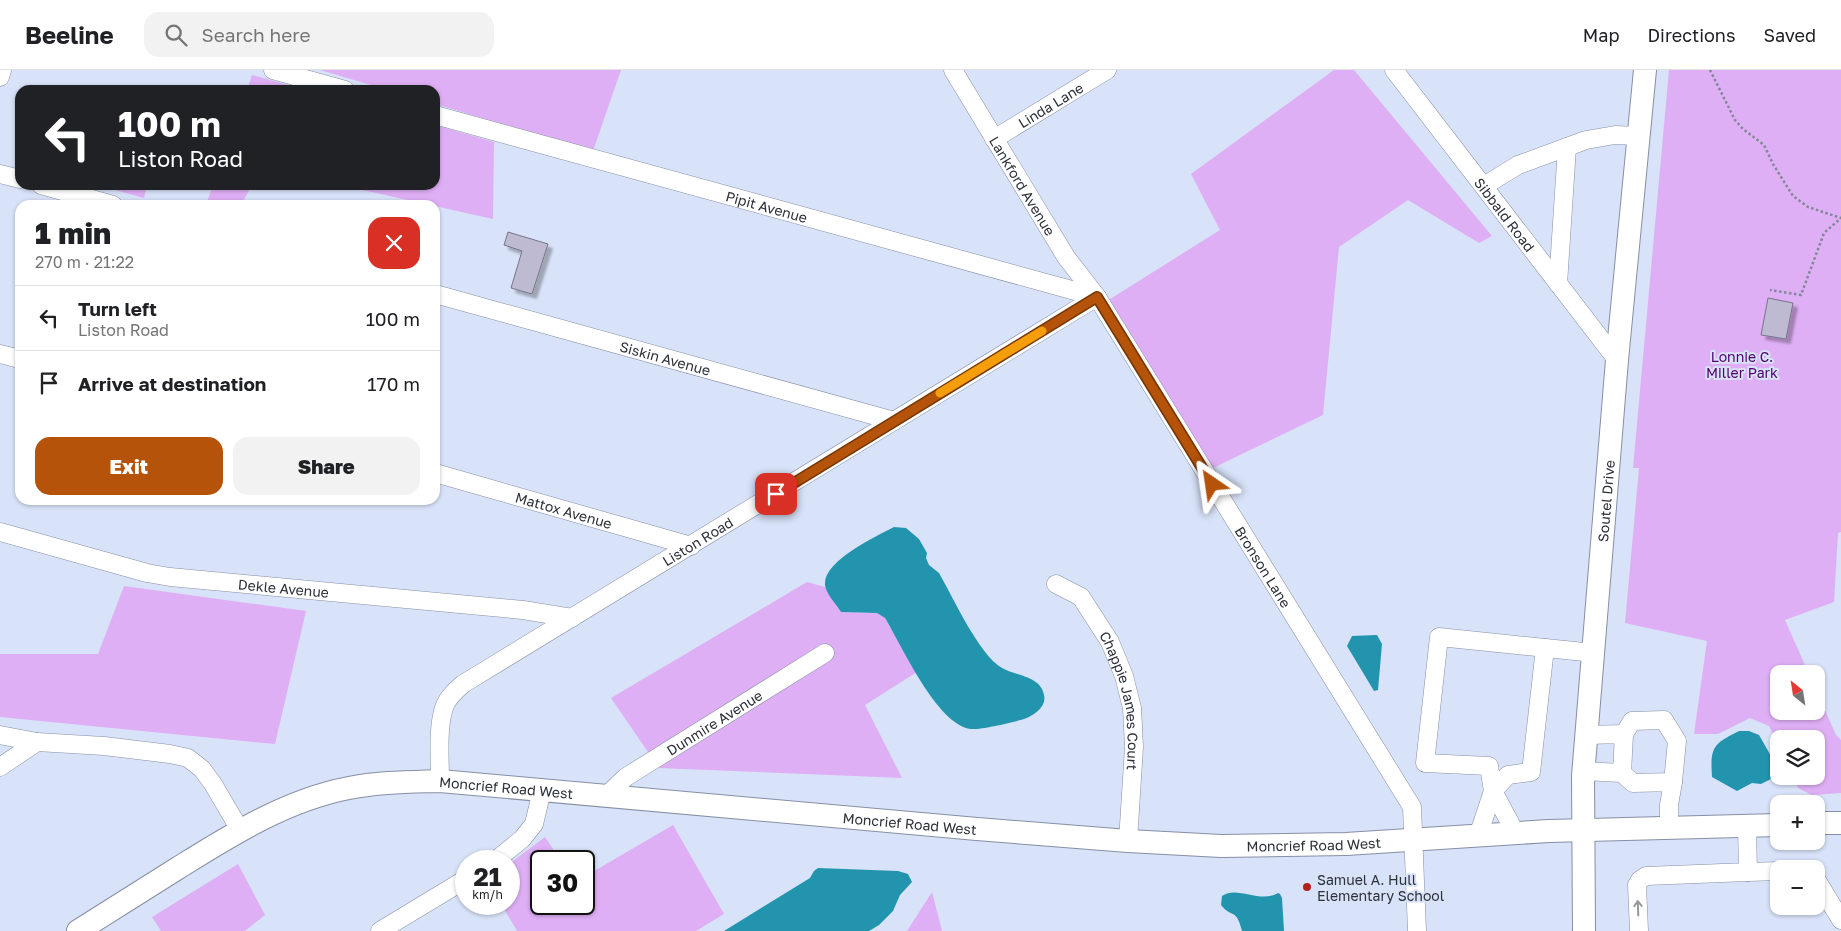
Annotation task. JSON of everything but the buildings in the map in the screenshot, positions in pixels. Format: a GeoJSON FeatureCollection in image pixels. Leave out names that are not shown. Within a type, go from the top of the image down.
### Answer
{"type":"FeatureCollection","features":[{"type":"Feature","properties":{"kind":"main road","name":"Soutel Drive"},"geometry":{"type":"LineString","coordinates":[[1584,931],[1583,771],[1617,360],[1645,70]]}},
{"type":"Feature","properties":{"kind":"main road","name":"Moncrief Road West"},"geometry":{"type":"LineString","coordinates":[[78,931],[240,830],[275,812],[312,798],[348,788],[388,783],[440,780],[1128,841],[1221,846],[1346,844],[1582,831],[1770,825]]}},
{"type":"Feature","properties":{"kind":"main road"},"geometry":{"type":"LineString","coordinates":[[1825,823],[1841,823]]}},
{"type":"Feature","properties":{"kind":"street"},"geometry":{"type":"LineString","coordinates":[[0,77],[2,70]]}},
{"type":"Feature","properties":{"kind":"street"},"geometry":{"type":"LineString","coordinates":[[273,70],[327,85]]}},
{"type":"Feature","properties":{"kind":"street","name":"Lankford Avenue"},"geometry":{"type":"LineString","coordinates":[[953,70],[1066,258],[1097,297]]}},
{"type":"Feature","properties":{"kind":"street","name":"Linda Lane"},"geometry":{"type":"LineString","coordinates":[[994,138],[1107,70]]}},
{"type":"Feature","properties":{"kind":"street","name":"Sibbald Road"},"geometry":{"type":"LineString","coordinates":[[1394,70],[1617,360]]}},
{"type":"Feature","properties":{"kind":"street","name":"Pipit Avenue"},"geometry":{"type":"LineString","coordinates":[[440,116],[1097,297]]}},
{"type":"Feature","properties":{"kind":"street"},"geometry":{"type":"LineString","coordinates":[[1484,186],[1518,165],[1586,140],[1615,135],[1639,136]]}},
{"type":"Feature","properties":{"kind":"street"},"geometry":{"type":"LineString","coordinates":[[1558,284],[1568,147]]}},
{"type":"Feature","properties":{"kind":"street"},"geometry":{"type":"LineString","coordinates":[[0,174],[15,178]]}},
{"type":"Feature","properties":{"kind":"street"},"geometry":{"type":"LineString","coordinates":[[59,190],[95,200]]}},
{"type":"Feature","properties":{"kind":"street","name":"Siskin Avenue"},"geometry":{"type":"LineString","coordinates":[[440,295],[894,421]]}},
{"type":"Feature","properties":{"kind":"street","name":"Liston Road"},"geometry":{"type":"LineString","coordinates":[[440,780],[441,720],[445,705],[453,693],[463,684],[1097,297]]}},
{"type":"Feature","properties":{"kind":"street","name":"Bronson Lane"},"geometry":{"type":"LineString","coordinates":[[1097,297],[1412,807],[1417,931]]}},
{"type":"Feature","properties":{"kind":"street"},"geometry":{"type":"LineString","coordinates":[[0,354],[15,358]]}},
{"type":"Feature","properties":{"kind":"street","name":"Mattox Avenue"},"geometry":{"type":"LineString","coordinates":[[440,474],[691,546]]}},
{"type":"Feature","properties":{"kind":"street","name":"Dekle Avenue"},"geometry":{"type":"LineString","coordinates":[[0,532],[170,578],[523,610],[572,618]]}},
{"type":"Feature","properties":{"kind":"street","name":"Chappie James Court"},"geometry":{"type":"LineString","coordinates":[[1056,584],[1081,597],[1110,642],[1124,676],[1132,708],[1134,747],[1128,841]]}},
{"type":"Feature","properties":{"kind":"street"},"geometry":{"type":"LineString","coordinates":[[1545,648],[1531,772],[1508,775],[1489,766],[1425,763],[1439,637],[1594,653]]}},
{"type":"Feature","properties":{"kind":"street","name":"Dunmire Avenue"},"geometry":{"type":"LineString","coordinates":[[607,795],[626,777],[825,653]]}},
{"type":"Feature","properties":{"kind":"street"},"geometry":{"type":"LineString","coordinates":[[1622,773],[1624,734],[1632,721],[1664,720],[1677,741],[1669,805],[1669,828]]}},
{"type":"Feature","properties":{"kind":"street"},"geometry":{"type":"LineString","coordinates":[[1586,735],[1624,734]]}},
{"type":"Feature","properties":{"kind":"street"},"geometry":{"type":"LineString","coordinates":[[0,735],[37,742],[104,746],[188,758],[202,769],[213,784],[240,830]]}},
{"type":"Feature","properties":{"kind":"street"},"geometry":{"type":"LineString","coordinates":[[0,767],[37,742]]}},
{"type":"Feature","properties":{"kind":"street"},"geometry":{"type":"LineString","coordinates":[[1489,766],[1493,791],[1516,834]]}},
{"type":"Feature","properties":{"kind":"street"},"geometry":{"type":"LineString","coordinates":[[1583,771],[1622,773],[1633,784],[1673,782]]}},
{"type":"Feature","properties":{"kind":"street"},"geometry":{"type":"LineString","coordinates":[[1478,836],[1493,791],[1508,775]]}},
{"type":"Feature","properties":{"kind":"street"},"geometry":{"type":"LineString","coordinates":[[510,850],[534,824],[542,790]]}},
{"type":"Feature","properties":{"kind":"street"},"geometry":{"type":"LineString","coordinates":[[1747,826],[1748,872]]}},
{"type":"Feature","properties":{"kind":"street"},"geometry":{"type":"LineString","coordinates":[[1639,931],[1637,885],[1646,876],[1770,871]]}},
{"type":"Feature","properties":{"kind":"street"},"geometry":{"type":"LineString","coordinates":[[380,931],[455,886]]}},
{"type":"Feature","properties":{"kind":"street"},"geometry":{"type":"LineString","coordinates":[[1825,894],[1841,920]]}},
{"type":"Feature","properties":{"kind":"path"},"geometry":{"type":"LineString","coordinates":[[1710,70],[1735,120],[1743,129],[1764,145],[1773,164],[1793,196],[1808,207],[1841,218],[1824,233],[1801,295],[1770,290]]}},
{"type":"Feature","properties":{"kind":"green space"},"geometry":{"type":"Polygon","coordinates":[[[320,70],[621,70],[593,151],[440,105],[440,85],[371,85],[320,70]]]}},
{"type":"Feature","properties":{"kind":"green space"},"geometry":{"type":"Polygon","coordinates":[[[1334,70],[1354,70],[1492,236],[1479,243],[1408,200],[1339,247],[1323,415],[1211,469],[1107,301],[1220,230],[1191,174],[1334,70]]]}},
{"type":"Feature","properties":{"kind":"green space","name":"Lonnie C. Miller Park"},"geometry":{"type":"Polygon","coordinates":[[[1669,70],[1841,70],[1841,532],[1838,533],[1834,602],[1785,620],[1805,665],[1770,665],[1770,720],[1825,720],[1825,710],[1836,735],[1841,740],[1841,793],[1812,795],[1798,788],[1796,785],[1825,785],[1825,730],[1771,730],[1769,726],[1750,718],[1718,734],[1694,734],[1707,641],[1625,623],[1639,468],[1633,468],[1669,70]]]}},
{"type":"Feature","properties":{"kind":"green space"},"geometry":{"type":"Polygon","coordinates":[[[252,75],[288,85],[249,85],[252,75]]]}},
{"type":"Feature","properties":{"kind":"green space"},"geometry":{"type":"Polygon","coordinates":[[[440,126],[494,142],[493,219],[440,207],[440,200],[408,200],[362,190],[440,190],[440,126]]]}},
{"type":"Feature","properties":{"kind":"green space"},"geometry":{"type":"Polygon","coordinates":[[[115,190],[146,190],[144,198],[115,190]]]}},
{"type":"Feature","properties":{"kind":"green space"},"geometry":{"type":"Polygon","coordinates":[[[211,190],[249,190],[244,200],[208,200],[211,190]]]}},
{"type":"Feature","properties":{"kind":"green space"},"geometry":{"type":"Polygon","coordinates":[[[807,582],[825,587],[841,612],[877,613],[885,618],[917,672],[865,705],[902,778],[659,768],[611,698],[807,582]]]}},
{"type":"Feature","properties":{"kind":"green space"},"geometry":{"type":"Polygon","coordinates":[[[124,586],[306,611],[275,744],[0,717],[0,654],[98,654],[124,586]]]}},
{"type":"Feature","properties":{"kind":"green space"},"geometry":{"type":"Polygon","coordinates":[[[673,825],[724,914],[696,931],[517,931],[508,915],[520,915],[520,856],[545,837],[554,850],[530,850],[530,915],[595,915],[595,871],[673,825]]]}},
{"type":"Feature","properties":{"kind":"green space"},"geometry":{"type":"Polygon","coordinates":[[[238,864],[265,915],[245,931],[161,931],[152,917],[238,864]]]}},
{"type":"Feature","properties":{"kind":"green space"},"geometry":{"type":"Polygon","coordinates":[[[932,892],[942,931],[907,931],[932,892]]]}},
{"type":"Feature","properties":{"kind":"water"},"geometry":{"type":"Polygon","coordinates":[[[894,527],[906,528],[919,539],[927,553],[926,558],[929,565],[939,573],[976,639],[993,661],[1008,671],[1033,680],[1042,689],[1044,695],[1043,703],[1031,716],[1005,724],[982,728],[971,729],[958,724],[933,700],[885,618],[877,613],[841,612],[829,596],[825,585],[832,567],[863,543],[894,527]]]}},
{"type":"Feature","properties":{"kind":"water"},"geometry":{"type":"Polygon","coordinates":[[[1377,635],[1382,644],[1378,690],[1374,691],[1347,646],[1352,636],[1377,635]]]}},
{"type":"Feature","properties":{"kind":"water"},"geometry":{"type":"Polygon","coordinates":[[[1739,731],[1749,731],[1759,735],[1770,754],[1770,780],[1761,784],[1752,783],[1737,791],[1712,777],[1713,753],[1715,748],[1724,739],[1739,731]]]}},
{"type":"Feature","properties":{"kind":"water"},"geometry":{"type":"Polygon","coordinates":[[[818,868],[898,871],[908,874],[912,882],[900,895],[893,911],[879,925],[869,931],[724,931],[810,878],[818,868]]]}},
{"type":"Feature","properties":{"kind":"water"},"geometry":{"type":"Polygon","coordinates":[[[1235,892],[1264,897],[1278,893],[1282,898],[1284,931],[1242,931],[1236,916],[1228,912],[1221,905],[1222,896],[1228,893],[1235,892]]]}},
{"type":"Feature","properties":{"kind":"slow traffic"},"geometry":{"type":"LineString","coordinates":[[940,393],[1042,331]]}},
{"type":"Feature","properties":{"kind":"place","name":"Samuel A. Hull Elementary School"},"geometry":{"type":"Point","coordinates":[1307,887]}},
{"type":"Feature","properties":{"kind":"route"},"geometry":{"type":"LineString","coordinates":[[776,494],[1097,297],[1212,484]]}}]}
